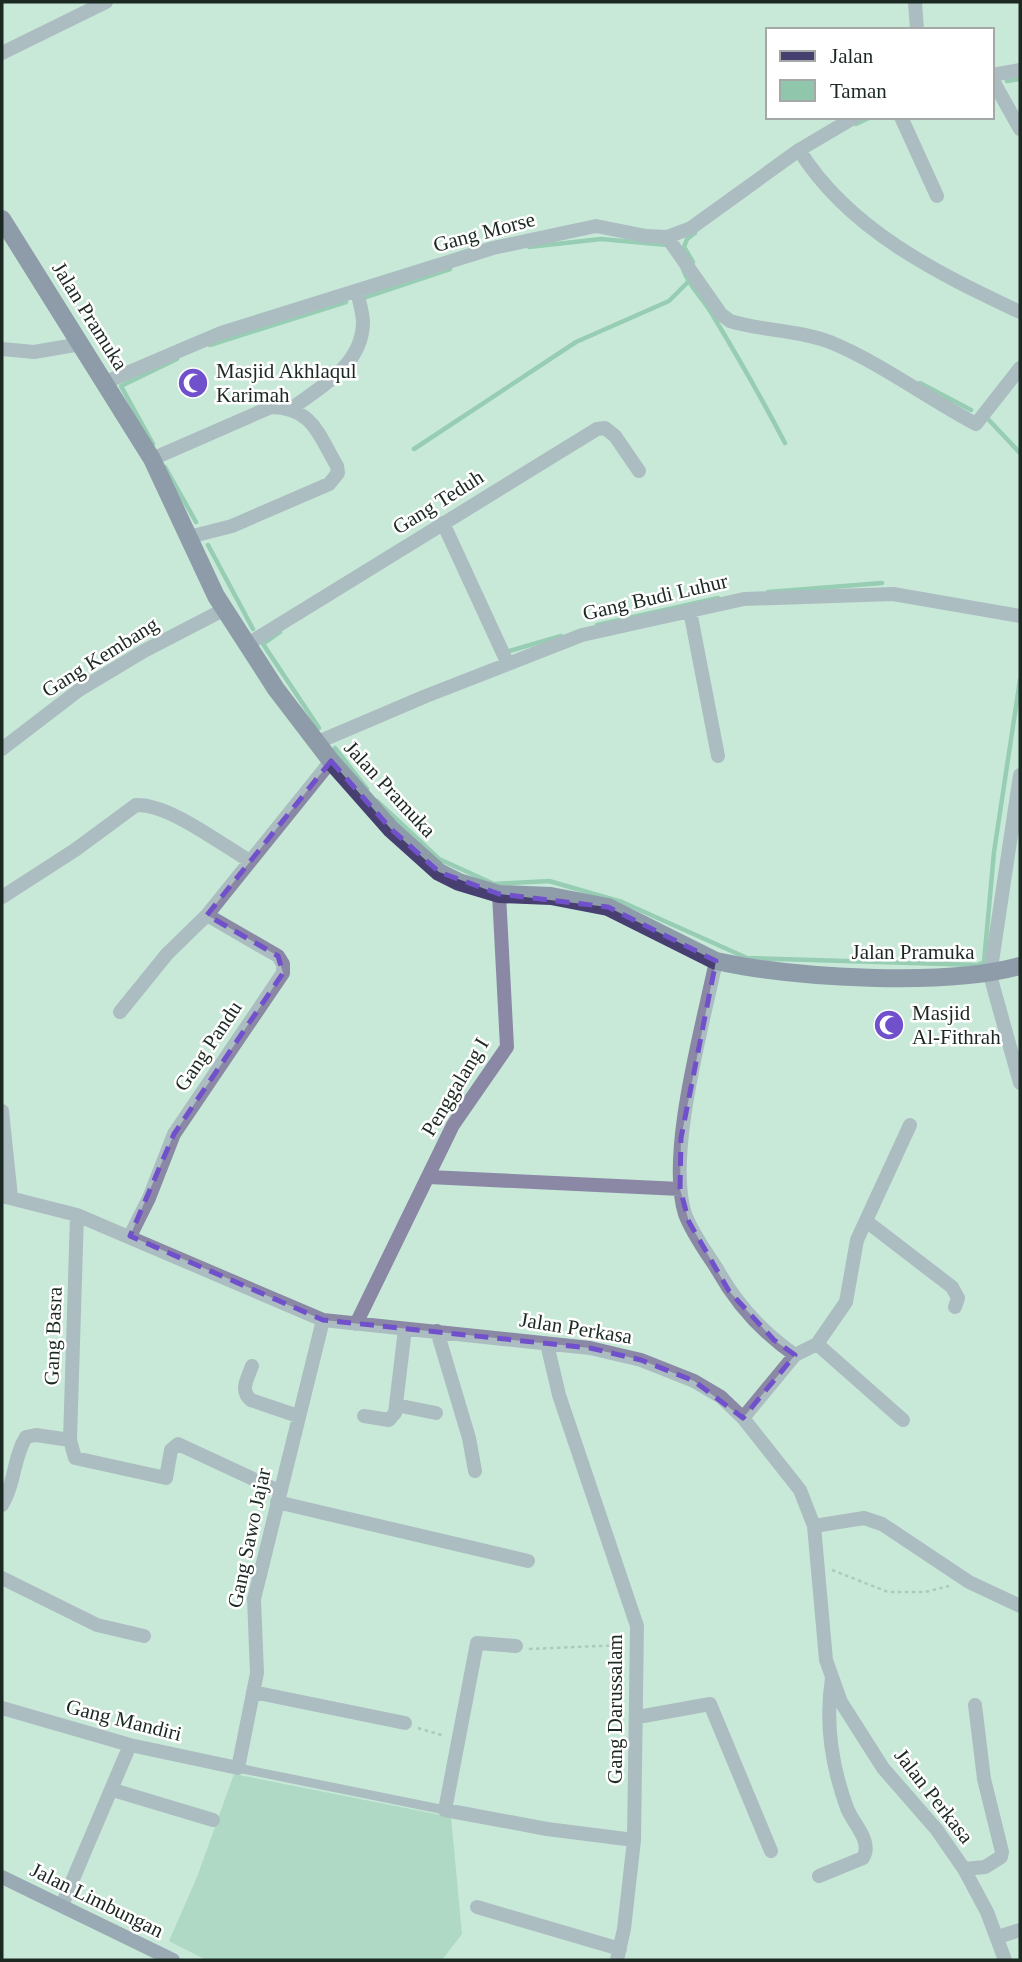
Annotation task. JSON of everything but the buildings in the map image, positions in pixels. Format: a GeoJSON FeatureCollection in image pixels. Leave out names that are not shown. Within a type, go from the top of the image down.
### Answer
{"type":"FeatureCollection","features":[{"type":"Feature","properties":{"kind":"main road","name":"Jalan Pramuka"},"geometry":{"type":"LineString","coordinates":[[2,219],[152,459],[225,609],[276,689],[331,761],[391,829],[439,872],[474,888],[499,894],[551,896],[608,907],[716,961],[815,975],[990,975],[1020,966]]}},
{"type":"Feature","properties":{"kind":"street"},"geometry":{"type":"LineString","coordinates":[[2,53],[106,2]]}},
{"type":"Feature","properties":{"kind":"street"},"geometry":{"type":"LineString","coordinates":[[915,2],[918,28]]}},
{"type":"Feature","properties":{"kind":"street"},"geometry":{"type":"LineString","coordinates":[[994,76],[1020,70]]}},
{"type":"Feature","properties":{"kind":"street"},"geometry":{"type":"LineString","coordinates":[[994,81],[1020,129]]}},
{"type":"Feature","properties":{"kind":"street"},"geometry":{"type":"LineString","coordinates":[[852,119],[799,150],[691,228],[667,237],[721,314],[730,321],[827,341],[867,359],[926,397],[976,424],[1020,368]]}},
{"type":"Feature","properties":{"kind":"street"},"geometry":{"type":"LineString","coordinates":[[902,119],[937,196]]}},
{"type":"Feature","properties":{"kind":"street"},"geometry":{"type":"LineString","coordinates":[[799,150],[816,176],[849,212],[902,250],[956,282],[1020,312]]}},
{"type":"Feature","properties":{"kind":"street","name":"Gang Morse"},"geometry":{"type":"LineString","coordinates":[[106,382],[221,333],[493,248],[596,226],[667,237]]}},
{"type":"Feature","properties":{"kind":"street"},"geometry":{"type":"LineString","coordinates":[[292,408],[343,370],[359,343],[363,322],[357,290]]}},
{"type":"Feature","properties":{"kind":"street"},"geometry":{"type":"LineString","coordinates":[[2,349],[34,352],[81,344]]}},
{"type":"Feature","properties":{"kind":"street"},"geometry":{"type":"LineString","coordinates":[[152,459],[271,407],[292,408],[313,424],[337,466],[335,479],[318,489],[232,526],[189,537]]}},
{"type":"Feature","properties":{"kind":"street","name":"Gang Teduh"},"geometry":{"type":"LineString","coordinates":[[248,645],[597,429],[605,429],[615,436],[639,471]]}},
{"type":"Feature","properties":{"kind":"street"},"geometry":{"type":"LineString","coordinates":[[443,523],[508,664]]}},
{"type":"Feature","properties":{"kind":"street","name":"Gang Budi Luhur"},"geometry":{"type":"LineString","coordinates":[[318,742],[582,635],[744,599],[893,594],[1020,616]]}},
{"type":"Feature","properties":{"kind":"street","name":"Gang Kembang"},"geometry":{"type":"LineString","coordinates":[[2,749],[79,690],[144,651],[225,609]]}},
{"type":"Feature","properties":{"kind":"street"},"geometry":{"type":"LineString","coordinates":[[690,611],[718,756]]}},
{"type":"Feature","properties":{"kind":"street"},"geometry":{"type":"LineString","coordinates":[[120,1012],[167,954],[207,915],[331,761]]}},
{"type":"Feature","properties":{"kind":"street"},"geometry":{"type":"LineString","coordinates":[[1020,775],[990,975],[1020,1083]]}},
{"type":"Feature","properties":{"kind":"street"},"geometry":{"type":"LineString","coordinates":[[2,897],[75,850],[121,813],[136,805],[148,805],[165,811],[250,861]]}},
{"type":"Feature","properties":{"kind":"street","name":"Penggalang I"},"geometry":{"type":"LineString","coordinates":[[356,1324],[453,1125],[489,1077],[507,1047],[499,894]]}},
{"type":"Feature","properties":{"kind":"street","name":"Gang Pandu"},"geometry":{"type":"LineString","coordinates":[[130,1236],[149,1198],[174,1134],[283,973],[283,964],[278,956],[207,915]]}},
{"type":"Feature","properties":{"kind":"street"},"geometry":{"type":"LineString","coordinates":[[716,961],[681,1138],[680,1189],[689,1222],[729,1291],[774,1340],[795,1355]]}},
{"type":"Feature","properties":{"kind":"street"},"geometry":{"type":"LineString","coordinates":[[2,1111],[6,1196]]}},
{"type":"Feature","properties":{"kind":"street"},"geometry":{"type":"LineString","coordinates":[[743,1418],[795,1355],[817,1344],[846,1302],[857,1240],[910,1125]]}},
{"type":"Feature","properties":{"kind":"street"},"geometry":{"type":"LineString","coordinates":[[429,1177],[680,1189]]}},
{"type":"Feature","properties":{"kind":"street","name":"Jalan Perkasa"},"geometry":{"type":"LineString","coordinates":[[6,1196],[77,1215],[323,1320],[590,1348],[641,1360],[694,1381],[721,1398],[743,1418],[800,1490],[814,1526],[826,1660],[841,1702],[883,1769],[937,1829],[964,1869],[998,1937],[1005,1960]]}},
{"type":"Feature","properties":{"kind":"street","name":"Gang Basra"},"geometry":{"type":"LineString","coordinates":[[77,1215],[70,1440],[75,1458],[166,1478],[171,1450],[178,1444],[278,1496]]}},
{"type":"Feature","properties":{"kind":"street"},"geometry":{"type":"LineString","coordinates":[[866,1221],[952,1287],[958,1298],[955,1307]]}},
{"type":"Feature","properties":{"kind":"street","name":"Gang Sawo Jajar"},"geometry":{"type":"LineString","coordinates":[[238,1768],[257,1672],[254,1599],[323,1320]]}},
{"type":"Feature","properties":{"kind":"street"},"geometry":{"type":"LineString","coordinates":[[364,1416],[389,1420],[396,1405],[405,1329]]}},
{"type":"Feature","properties":{"kind":"street"},"geometry":{"type":"LineString","coordinates":[[437,1331],[475,1471]]}},
{"type":"Feature","properties":{"kind":"street","name":"Gang Darussalam"},"geometry":{"type":"LineString","coordinates":[[547,1344],[559,1395],[637,1626],[638,1717],[634,1840],[619,1954]]}},
{"type":"Feature","properties":{"kind":"street"},"geometry":{"type":"LineString","coordinates":[[817,1344],[903,1420]]}},
{"type":"Feature","properties":{"kind":"street"},"geometry":{"type":"LineString","coordinates":[[252,1366],[244,1388],[245,1395],[251,1400],[298,1416]]}},
{"type":"Feature","properties":{"kind":"street"},"geometry":{"type":"LineString","coordinates":[[396,1405],[436,1413]]}},
{"type":"Feature","properties":{"kind":"street"},"geometry":{"type":"LineString","coordinates":[[2,1505],[10,1493],[19,1448],[26,1437],[36,1435],[70,1440]]}},
{"type":"Feature","properties":{"kind":"street"},"geometry":{"type":"LineString","coordinates":[[278,1496],[528,1561]]}},
{"type":"Feature","properties":{"kind":"street"},"geometry":{"type":"LineString","coordinates":[[814,1526],[863,1518],[882,1524],[969,1582],[1020,1606]]}},
{"type":"Feature","properties":{"kind":"street"},"geometry":{"type":"LineString","coordinates":[[2,1578],[97,1625],[144,1636]]}},
{"type":"Feature","properties":{"kind":"street"},"geometry":{"type":"LineString","coordinates":[[516,1646],[477,1643],[444,1810],[547,1829],[634,1840]]}},
{"type":"Feature","properties":{"kind":"street"},"geometry":{"type":"LineString","coordinates":[[819,1876],[863,1857],[867,1852],[867,1845],[847,1810],[832,1752],[828,1707],[832,1677]]}},
{"type":"Feature","properties":{"kind":"street"},"geometry":{"type":"LineString","coordinates":[[253,1692],[405,1723]]}},
{"type":"Feature","properties":{"kind":"street"},"geometry":{"type":"LineString","coordinates":[[638,1717],[710,1704],[771,1851]]}},
{"type":"Feature","properties":{"kind":"street"},"geometry":{"type":"LineString","coordinates":[[964,1869],[985,1867],[1001,1857],[1002,1852],[984,1779],[975,1705]]}},
{"type":"Feature","properties":{"kind":"street","name":"Gang Mandiri"},"geometry":{"type":"LineString","coordinates":[[2,1708],[130,1745],[238,1768]]}},
{"type":"Feature","properties":{"kind":"street"},"geometry":{"type":"LineString","coordinates":[[62,1905],[130,1745]]}},
{"type":"Feature","properties":{"kind":"street"},"geometry":{"type":"LineString","coordinates":[[113,1790],[214,1820]]}},
{"type":"Feature","properties":{"kind":"street","name":"Jalan Limbungan"},"geometry":{"type":"LineString","coordinates":[[2,1877],[173,1960]]}},
{"type":"Feature","properties":{"kind":"street"},"geometry":{"type":"LineString","coordinates":[[477,1907],[619,1954]]}},
{"type":"Feature","properties":{"kind":"street"},"geometry":{"type":"LineString","coordinates":[[998,1937],[1020,1930]]}},
{"type":"Feature","properties":{"kind":"lane"},"geometry":{"type":"LineString","coordinates":[[238,1768],[444,1810]]}},
{"type":"Feature","properties":{"kind":"path"},"geometry":{"type":"LineString","coordinates":[[817,1578],[829,1570],[844,1573],[873,1588],[888,1592],[925,1592],[969,1582]]}},
{"type":"Feature","properties":{"kind":"path"},"geometry":{"type":"LineString","coordinates":[[516,1646],[533,1650],[637,1643]]}},
{"type":"Feature","properties":{"kind":"path"},"geometry":{"type":"LineString","coordinates":[[405,1723],[434,1735],[458,1739]]}},
{"type":"Feature","properties":{"kind":"highlighted area"},"geometry":{"type":"Polygon","coordinates":[[[331,761],[391,829],[439,872],[499,894],[608,907],[716,961],[681,1138],[680,1189],[689,1222],[729,1291],[774,1340],[795,1355],[743,1418],[694,1381],[641,1360],[590,1348],[323,1320],[130,1236],[174,1134],[283,973],[278,956],[207,915],[331,761]]]}},
{"type":"Feature","properties":{"kind":"green space"},"geometry":{"type":"Polygon","coordinates":[[[234,1774],[451,1817],[462,1934],[442,1960],[206,1960],[169,1941],[197,1877],[234,1774]]]}},
{"type":"Feature","properties":{"kind":"waterway"},"geometry":{"type":"LineString","coordinates":[[1007,81],[1020,79]]}},
{"type":"Feature","properties":{"kind":"waterway"},"geometry":{"type":"LineString","coordinates":[[856,124],[867,119]]}},
{"type":"Feature","properties":{"kind":"waterway"},"geometry":{"type":"LineString","coordinates":[[693,262],[684,247],[687,239],[695,233]]}},
{"type":"Feature","properties":{"kind":"waterway"},"geometry":{"type":"LineString","coordinates":[[529,247],[601,239],[667,245]]}},
{"type":"Feature","properties":{"kind":"waterway"},"geometry":{"type":"LineString","coordinates":[[366,297],[450,269]]}},
{"type":"Feature","properties":{"kind":"waterway"},"geometry":{"type":"LineString","coordinates":[[683,269],[731,346],[785,443]]}},
{"type":"Feature","properties":{"kind":"waterway"},"geometry":{"type":"LineString","coordinates":[[414,449],[576,342],[669,301],[688,282]]}},
{"type":"Feature","properties":{"kind":"waterway"},"geometry":{"type":"LineString","coordinates":[[210,345],[346,302]]}},
{"type":"Feature","properties":{"kind":"waterway"},"geometry":{"type":"LineString","coordinates":[[153,444],[121,386],[177,359]]}},
{"type":"Feature","properties":{"kind":"waterway"},"geometry":{"type":"LineString","coordinates":[[920,383],[971,410]]}},
{"type":"Feature","properties":{"kind":"waterway"},"geometry":{"type":"LineString","coordinates":[[987,418],[1020,453]]}},
{"type":"Feature","properties":{"kind":"waterway"},"geometry":{"type":"LineString","coordinates":[[165,467],[196,522]]}},
{"type":"Feature","properties":{"kind":"waterway"},"geometry":{"type":"LineString","coordinates":[[208,545],[253,629]]}},
{"type":"Feature","properties":{"kind":"waterway"},"geometry":{"type":"LineString","coordinates":[[768,592],[882,583]]}},
{"type":"Feature","properties":{"kind":"waterway"},"geometry":{"type":"LineString","coordinates":[[597,625],[718,598]]}},
{"type":"Feature","properties":{"kind":"waterway"},"geometry":{"type":"LineString","coordinates":[[263,644],[280,632]]}},
{"type":"Feature","properties":{"kind":"waterway"},"geometry":{"type":"LineString","coordinates":[[506,652],[561,636]]}},
{"type":"Feature","properties":{"kind":"waterway"},"geometry":{"type":"LineString","coordinates":[[263,644],[319,728]]}},
{"type":"Feature","properties":{"kind":"waterway"},"geometry":{"type":"LineString","coordinates":[[984,962],[994,852],[1020,680]]}},
{"type":"Feature","properties":{"kind":"waterway"},"geometry":{"type":"LineString","coordinates":[[335,748],[367,789]]}},
{"type":"Feature","properties":{"kind":"waterway"},"geometry":{"type":"LineString","coordinates":[[377,801],[439,859],[494,884],[549,881],[622,902],[747,958],[977,965],[985,962]]}},
{"type":"Feature","properties":{"kind":"place","name":"Masjid Akhlaqul Karimah"},"geometry":{"type":"Point","coordinates":[193,383]}},
{"type":"Feature","properties":{"kind":"place","name":"Masjid Al-Fithrah"},"geometry":{"type":"Point","coordinates":[889,1025]}}]}
